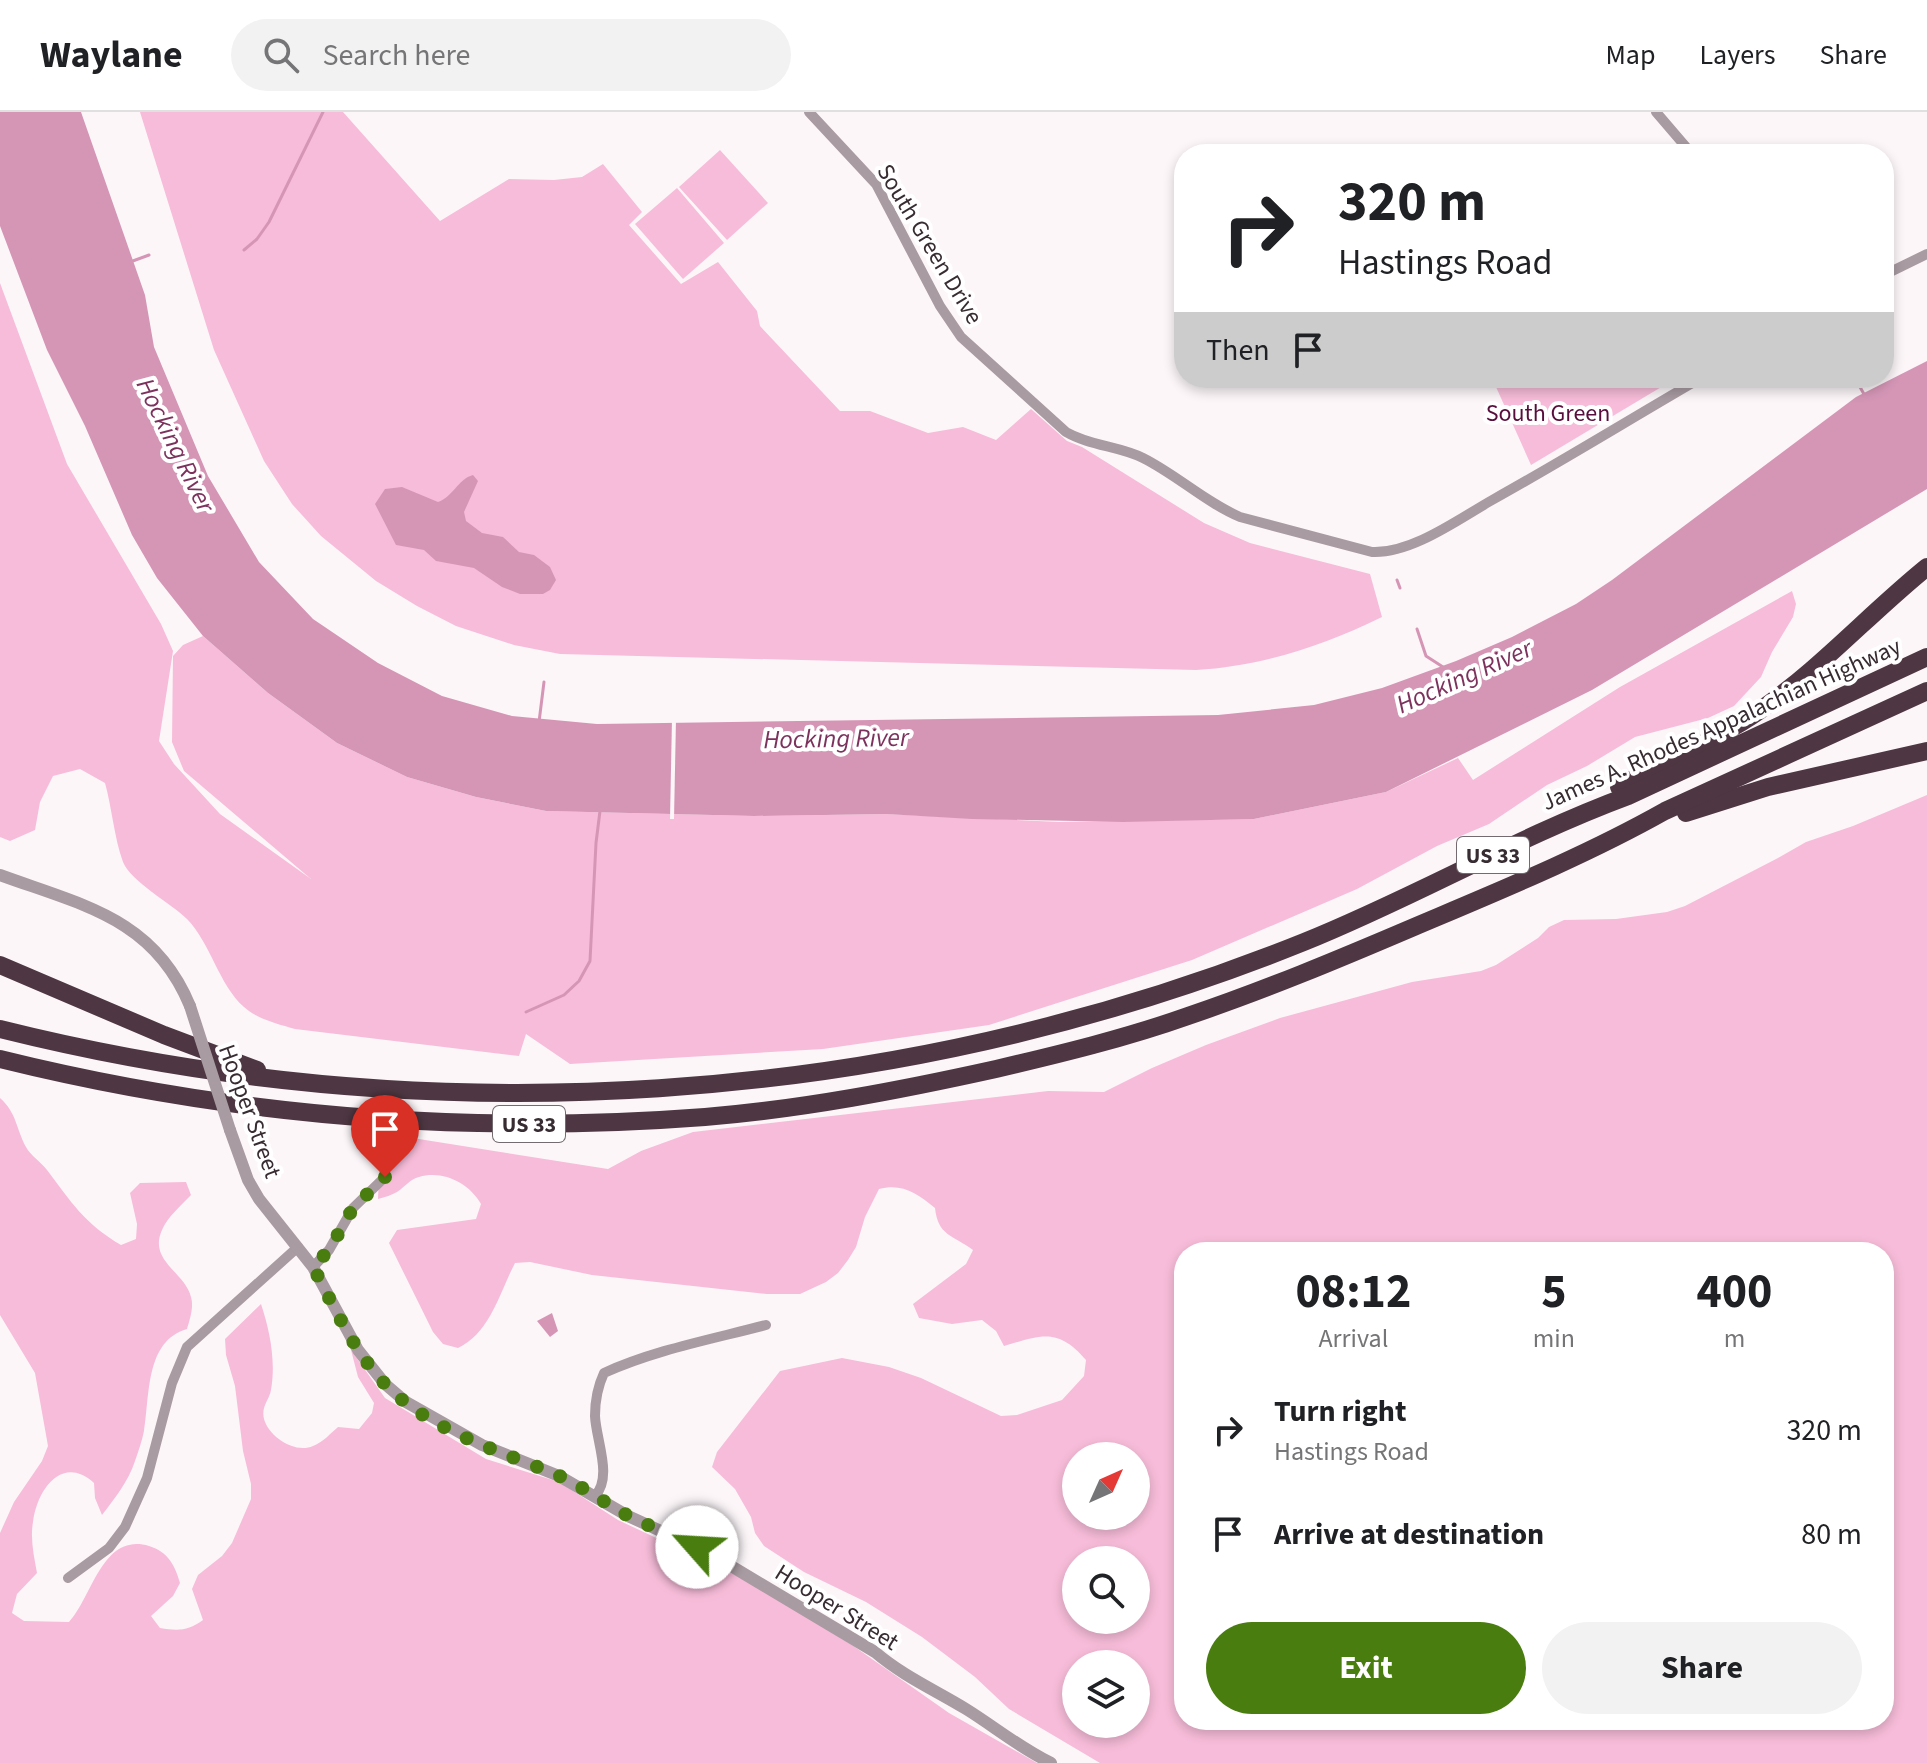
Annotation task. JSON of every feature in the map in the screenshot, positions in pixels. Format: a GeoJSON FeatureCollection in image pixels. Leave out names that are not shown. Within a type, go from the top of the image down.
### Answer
{"type":"FeatureCollection","features":[{"type":"Feature","properties":{"kind":"highway"},"geometry":{"type":"LineString","coordinates":[[1580,814],[1623,785],[1758,712],[1796,683],[1927,567]]}},
{"type":"Feature","properties":{"kind":"highway","name":"James A. Rhodes Appalachian Highway"},"geometry":{"type":"LineString","coordinates":[[0,1029],[179,1066],[289,1081],[435,1092],[597,1092],[724,1084],[819,1073],[928,1054],[1084,1016],[1167,991],[1289,948],[1927,657]]}},
{"type":"Feature","properties":{"kind":"highway","name":"US 33"},"geometry":{"type":"LineString","coordinates":[[0,1059],[196,1099],[308,1113],[519,1124],[707,1117],[928,1084],[1030,1061],[1185,1018],[1309,972],[1478,901],[1927,691]]}},
{"type":"Feature","properties":{"kind":"highway"},"geometry":{"type":"LineString","coordinates":[[1634,829],[1768,787],[1927,751]]}},
{"type":"Feature","properties":{"kind":"highway"},"geometry":{"type":"LineString","coordinates":[[0,965],[174,1039],[289,1081]]}},
{"type":"Feature","properties":{"kind":"street","name":"South Green Drive"},"geometry":{"type":"LineString","coordinates":[[809,112],[876,184],[940,306],[975,352],[1066,432],[1082,440],[1143,458],[1220,509],[1240,517],[1372,552],[1393,551],[1416,542],[1492,500],[1684,388]]}},
{"type":"Feature","properties":{"kind":"street"},"geometry":{"type":"LineString","coordinates":[[1656,112],[1683,144]]}},
{"type":"Feature","properties":{"kind":"street"},"geometry":{"type":"LineString","coordinates":[[1894,270],[1927,254]]}},
{"type":"Feature","properties":{"kind":"street","name":"Hooper Street"},"geometry":{"type":"LineString","coordinates":[[0,875],[104,913],[142,937],[165,961],[183,988],[190,1006],[248,1180],[259,1199],[313,1267],[358,1350],[394,1393],[436,1422],[482,1445],[559,1476],[628,1516],[711,1554],[1051,1763]]}},
{"type":"Feature","properties":{"kind":"street"},"geometry":{"type":"LineString","coordinates":[[313,1267],[329,1250],[353,1208],[385,1177]]}},
{"type":"Feature","properties":{"kind":"street"},"geometry":{"type":"LineString","coordinates":[[68,1578],[109,1548],[125,1527],[147,1478],[172,1383],[187,1347],[298,1247]]}},
{"type":"Feature","properties":{"kind":"street"},"geometry":{"type":"LineString","coordinates":[[595,1496],[601,1489],[603,1472],[595,1399],[604,1373],[635,1359],[766,1325]]}},
{"type":"Feature","properties":{"kind":"green space"},"geometry":{"type":"Polygon","coordinates":[[[140,112],[343,112],[440,221],[509,179],[582,177],[603,164],[642,212],[629,225],[681,284],[718,262],[757,311],[760,326],[840,411],[870,411],[928,433],[963,427],[996,440],[1031,409],[1067,441],[1082,447],[1204,523],[1250,543],[1370,574],[1382,617],[1292,653],[1245,664],[1196,670],[560,654],[514,645],[456,626],[376,581],[321,536],[292,504],[264,461],[214,350],[140,112]]]}},
{"type":"Feature","properties":{"kind":"green space"},"geometry":{"type":"Polygon","coordinates":[[[720,150],[768,203],[727,240],[679,187],[720,150]]]}},
{"type":"Feature","properties":{"kind":"green space"},"geometry":{"type":"Polygon","coordinates":[[[677,188],[724,243],[683,279],[635,224],[677,188]]]}},
{"type":"Feature","properties":{"kind":"green space"},"geometry":{"type":"Polygon","coordinates":[[[0,283],[67,464],[161,624],[173,651],[159,741],[174,764],[220,814],[311,879],[184,771],[172,742],[173,656],[183,645],[203,636],[268,693],[337,743],[407,777],[476,797],[546,811],[754,816],[886,814],[1059,822],[1254,819],[1386,792],[1458,758],[1473,780],[1620,687],[1792,591],[1796,604],[1793,617],[1761,677],[1734,706],[1708,718],[1635,737],[1587,766],[1547,785],[1489,824],[1437,846],[1357,889],[1192,960],[989,1025],[823,1049],[570,1064],[526,1034],[519,1056],[295,1029],[261,1018],[244,1007],[235,998],[203,940],[187,919],[127,870],[117,843],[105,783],[80,769],[53,776],[40,802],[35,830],[10,841],[0,837],[0,283]]]}},
{"type":"Feature","properties":{"kind":"green space","name":"South Green"},"geometry":{"type":"Polygon","coordinates":[[[1496,388],[1660,388],[1531,465],[1496,388]]]}},
{"type":"Feature","properties":{"kind":"green space"},"geometry":{"type":"Polygon","coordinates":[[[1927,795],[1927,1763],[1100,1763],[1009,1709],[975,1677],[922,1637],[866,1602],[804,1572],[764,1546],[735,1489],[712,1467],[717,1452],[780,1371],[842,1358],[889,1367],[921,1378],[1001,1416],[1017,1415],[1062,1400],[1084,1376],[1086,1360],[1076,1349],[1058,1338],[1039,1337],[1004,1346],[996,1331],[982,1320],[952,1324],[919,1318],[913,1304],[966,1264],[973,1250],[943,1230],[935,1208],[922,1198],[902,1188],[879,1189],[848,1260],[826,1282],[800,1294],[767,1294],[592,1275],[530,1262],[515,1263],[486,1323],[458,1348],[443,1344],[433,1332],[389,1243],[397,1230],[476,1219],[481,1204],[462,1184],[437,1175],[416,1178],[397,1192],[378,1199],[381,1133],[608,1169],[641,1151],[693,1132],[1048,1091],[1104,1092],[1206,1045],[1280,1018],[1412,982],[1481,971],[1496,965],[1538,938],[1549,927],[1564,920],[1616,919],[1667,912],[1685,906],[1806,842],[1927,795]]]}},
{"type":"Feature","properties":{"kind":"green space"},"geometry":{"type":"Polygon","coordinates":[[[0,1098],[10,1109],[30,1153],[88,1220],[121,1245],[136,1239],[137,1224],[130,1193],[140,1183],[186,1182],[191,1195],[167,1220],[159,1241],[163,1258],[182,1280],[191,1297],[192,1309],[187,1329],[173,1335],[157,1357],[149,1387],[144,1431],[135,1461],[125,1483],[102,1515],[95,1498],[94,1483],[72,1472],[53,1480],[40,1498],[32,1535],[37,1573],[17,1594],[12,1613],[24,1621],[69,1622],[109,1558],[133,1544],[149,1546],[161,1552],[170,1560],[178,1576],[180,1583],[173,1596],[151,1616],[160,1628],[183,1629],[203,1620],[192,1589],[198,1575],[222,1556],[232,1543],[251,1499],[251,1484],[225,1339],[261,1304],[273,1368],[271,1390],[263,1414],[267,1426],[277,1438],[291,1446],[306,1448],[323,1440],[338,1427],[359,1429],[372,1413],[374,1403],[358,1377],[351,1350],[385,1398],[486,1459],[559,1482],[618,1520],[752,1583],[852,1645],[949,1713],[1037,1763],[0,1763],[0,1533],[14,1502],[42,1461],[48,1446],[35,1373],[0,1315],[0,1098]]]}},
{"type":"Feature","properties":{"kind":"water","name":"Hocking River"},"geometry":{"type":"Polygon","coordinates":[[[0,112],[81,112],[145,295],[154,347],[208,476],[259,562],[313,619],[378,663],[442,696],[512,716],[597,724],[1218,715],[1314,705],[1382,688],[1512,637],[1576,604],[1856,397],[1874,388],[1894,388],[1894,378],[1927,361],[1927,489],[1592,690],[1386,792],[1254,819],[1123,822],[886,814],[754,816],[546,811],[476,797],[407,777],[337,743],[268,693],[203,636],[157,578],[132,535],[85,426],[47,350],[0,226],[0,112]]]}},
{"type":"Feature","properties":{"kind":"water"},"geometry":{"type":"Polygon","coordinates":[[[473,475],[478,481],[464,512],[466,521],[482,533],[503,537],[519,552],[534,555],[550,567],[556,580],[550,590],[543,594],[520,594],[502,587],[474,568],[436,561],[424,550],[396,545],[375,504],[385,489],[402,487],[438,502],[473,475]]]}},
{"type":"Feature","properties":{"kind":"water"},"geometry":{"type":"Polygon","coordinates":[[[552,1313],[558,1331],[550,1337],[537,1321],[552,1313]]]}},
{"type":"Feature","properties":{"kind":"pier"},"geometry":{"type":"Polygon","coordinates":[[[672,719],[676,719],[674,819],[670,819],[672,719]]]}},
{"type":"Feature","properties":{"kind":"waterway"},"geometry":{"type":"LineString","coordinates":[[244,250],[269,222],[323,112]]}},
{"type":"Feature","properties":{"kind":"waterway"},"geometry":{"type":"LineString","coordinates":[[130,262],[149,255]]}},
{"type":"Feature","properties":{"kind":"waterway"},"geometry":{"type":"LineString","coordinates":[[1861,388],[1865,396]]}},
{"type":"Feature","properties":{"kind":"waterway"},"geometry":{"type":"LineString","coordinates":[[1397,580],[1400,588]]}},
{"type":"Feature","properties":{"kind":"waterway","name":"Hocking River"},"geometry":{"type":"LineString","coordinates":[[1417,629],[1426,656],[1443,667]]}},
{"type":"Feature","properties":{"kind":"waterway"},"geometry":{"type":"LineString","coordinates":[[539,722],[544,682]]}},
{"type":"Feature","properties":{"kind":"waterway"},"geometry":{"type":"LineString","coordinates":[[526,1012],[564,995],[579,981],[590,961],[600,811]]}},
{"type":"Feature","properties":{"kind":"route"},"geometry":{"type":"LineString","coordinates":[[385,1177],[353,1208],[329,1250],[313,1267],[358,1350],[385,1384],[436,1422],[482,1445],[559,1476],[628,1516],[697,1547]]}}]}
